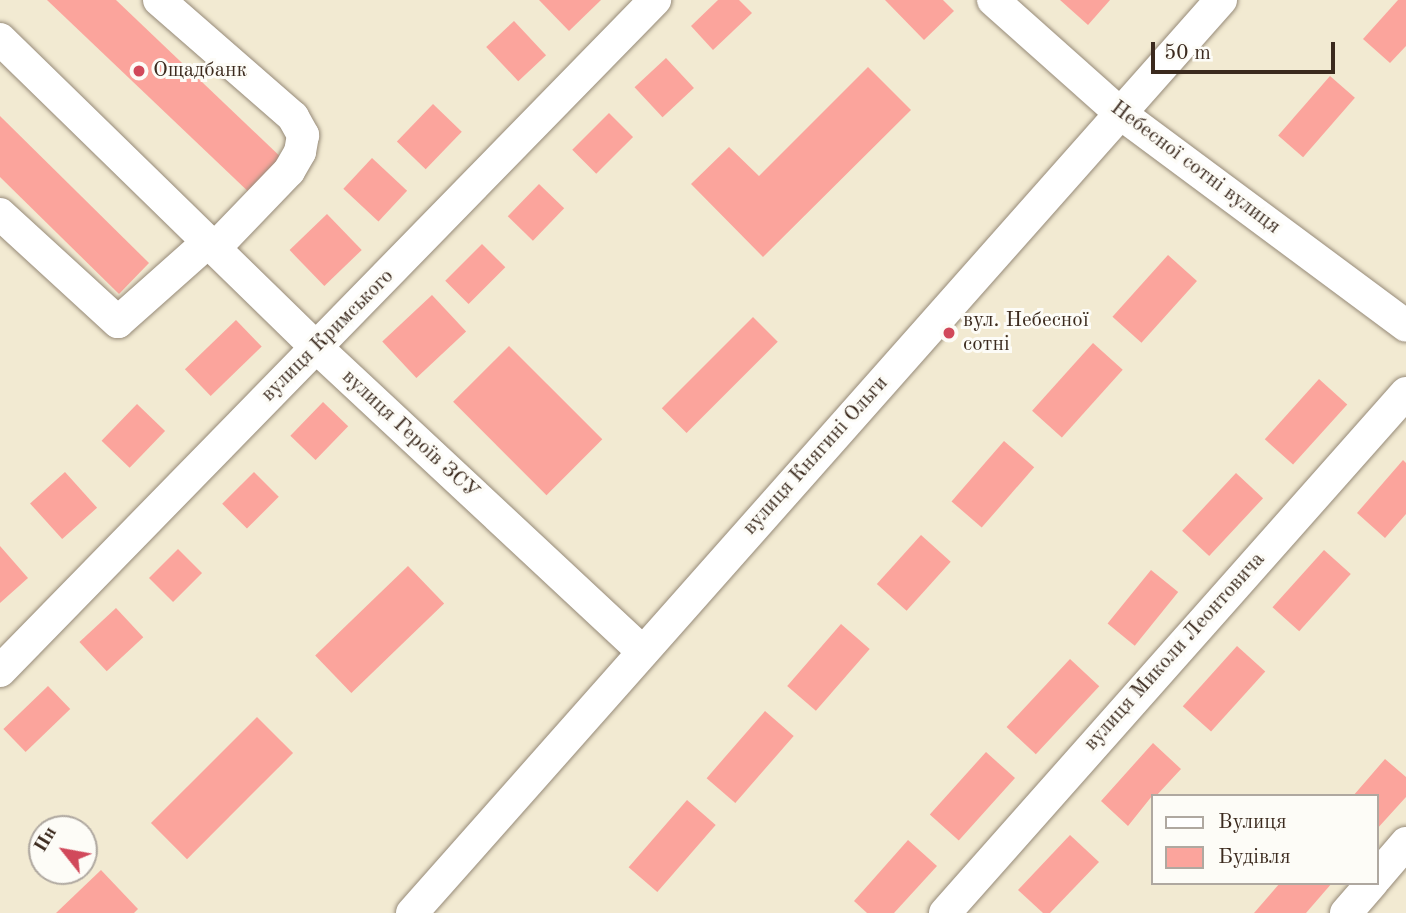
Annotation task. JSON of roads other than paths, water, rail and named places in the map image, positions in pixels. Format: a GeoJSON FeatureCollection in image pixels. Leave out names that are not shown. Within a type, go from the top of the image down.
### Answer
{"type":"FeatureCollection","features":[{"type":"Feature","properties":{"kind":"street"},"geometry":{"type":"LineString","coordinates":[[0,214],[118,323],[211,245],[289,171],[300,152],[303,135],[293,117],[159,0]]}},
{"type":"Feature","properties":{"kind":"street","name":"вулиця Кримського"},"geometry":{"type":"LineString","coordinates":[[0,671],[655,0]]}},
{"type":"Feature","properties":{"kind":"street","name":"Небесної сотні вулиця"},"geometry":{"type":"LineString","coordinates":[[993,0],[1121,114],[1406,326]]}},
{"type":"Feature","properties":{"kind":"street","name":"вулиця Княгині Ольги"},"geometry":{"type":"LineString","coordinates":[[412,913],[1220,0]]}},
{"type":"Feature","properties":{"kind":"street","name":"вулиця Героїв ЗСУ"},"geometry":{"type":"LineString","coordinates":[[0,39],[316,346],[643,652]]}},
{"type":"Feature","properties":{"kind":"street","name":"вулиця Миколи Леонтовича"},"geometry":{"type":"LineString","coordinates":[[945,913],[1406,393]]}},
{"type":"Feature","properties":{"kind":"street"},"geometry":{"type":"LineString","coordinates":[[1378,876],[1406,843]]}},
{"type":"Feature","properties":{"kind":"street"},"geometry":{"type":"LineString","coordinates":[[1346,913],[1370,885]]}},
{"type":"Feature","properties":{"kind":"place","name":"Ощадбанк"},"geometry":{"type":"Point","coordinates":[139,71]}},
{"type":"Feature","properties":{"kind":"place","name":"вул. Небесної сотні"},"geometry":{"type":"Point","coordinates":[949,333]}}]}
